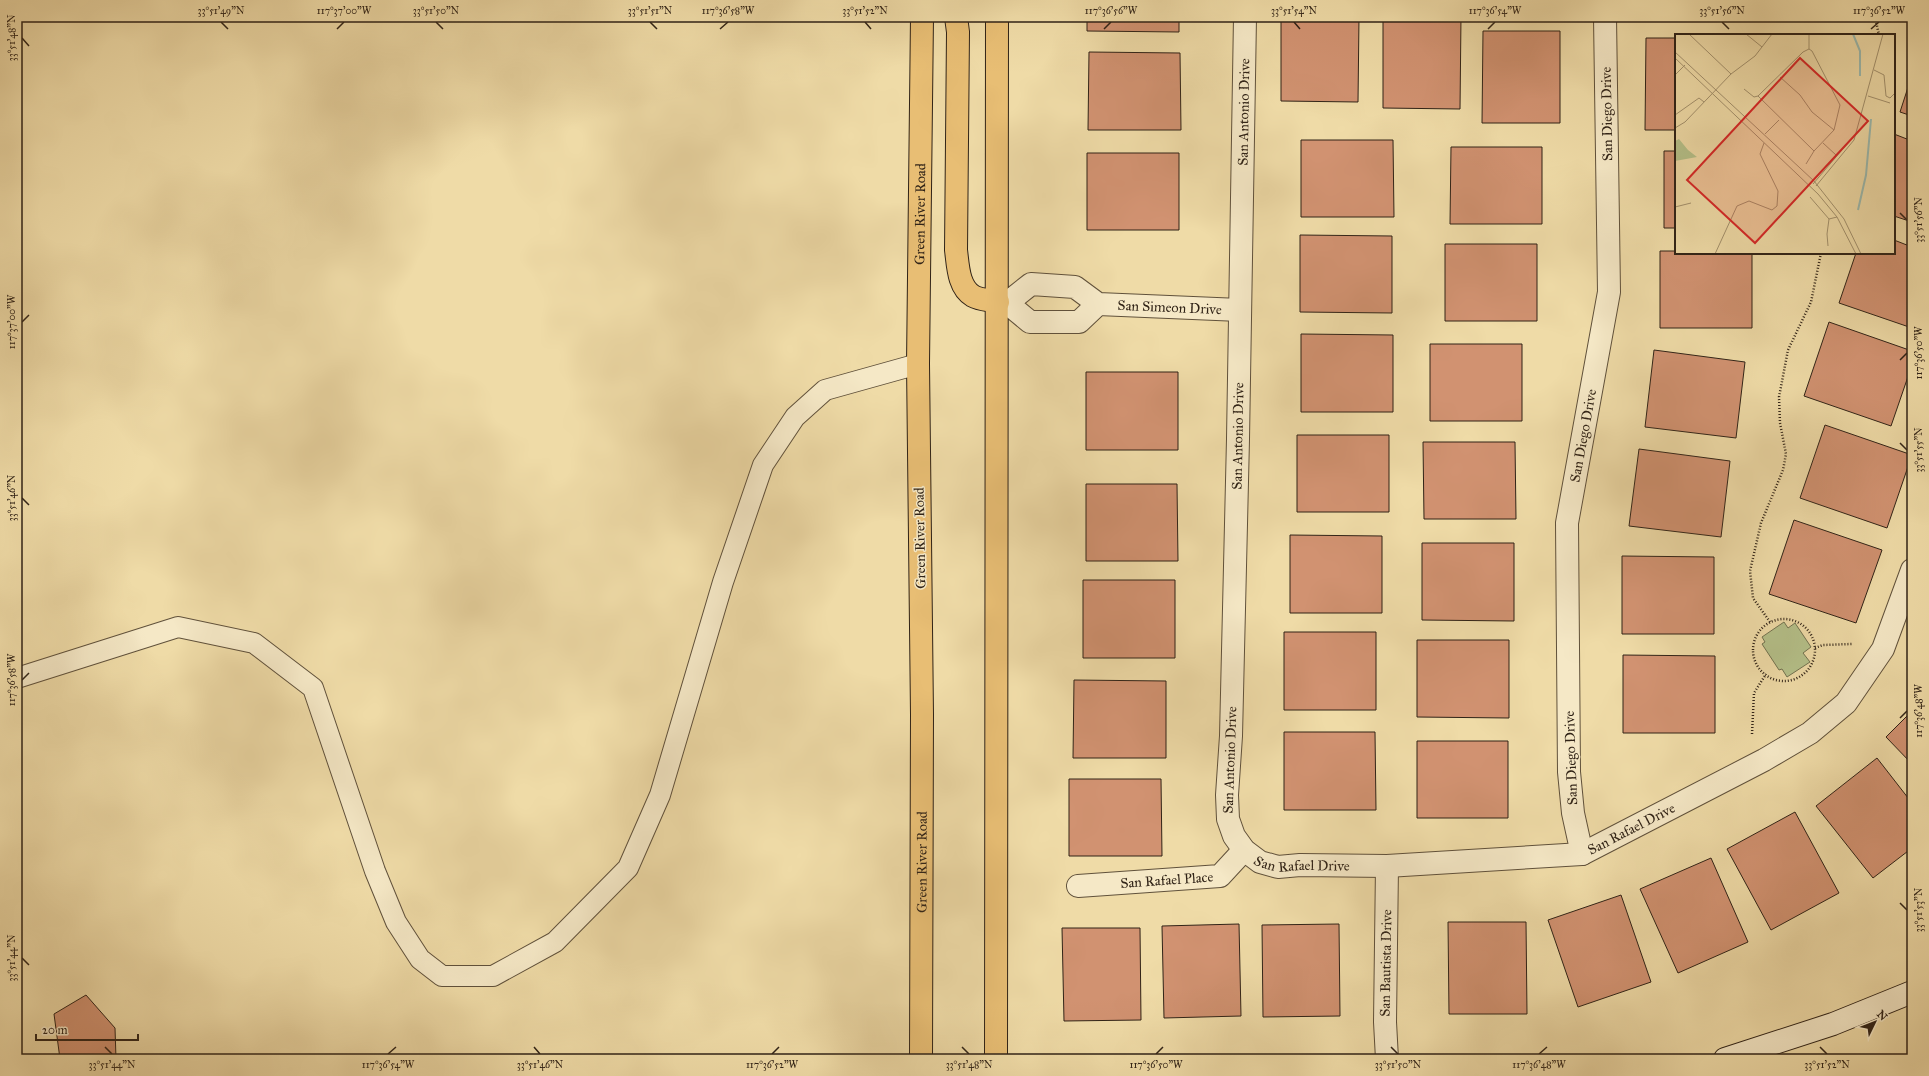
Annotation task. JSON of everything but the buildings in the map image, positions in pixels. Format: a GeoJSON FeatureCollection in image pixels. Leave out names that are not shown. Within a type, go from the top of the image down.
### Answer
{"type":"FeatureCollection","features":[{"type":"Feature","properties":{"kind":"main road","name":"Green River Road"},"geometry":{"type":"LineString","coordinates":[[921,1059],[922,714],[918,364],[922,17]]}},
{"type":"Feature","properties":{"kind":"main road"},"geometry":{"type":"LineString","coordinates":[[956,17],[958,32],[956,250],[958,271],[964,286],[973,296],[1002,303]]}},
{"type":"Feature","properties":{"kind":"main road"},"geometry":{"type":"LineString","coordinates":[[996,1059],[996,404],[1002,303],[997,17]]}},
{"type":"Feature","properties":{"kind":"street","name":"San Antonio Drive"},"geometry":{"type":"LineString","coordinates":[[1244,850],[1234,836],[1228,819],[1226,795],[1231,736],[1245,17]]}},
{"type":"Feature","properties":{"kind":"street","name":"San Diego Drive"},"geometry":{"type":"LineString","coordinates":[[1582,854],[1573,813],[1569,772],[1567,523],[1609,292],[1606,17]]}},
{"type":"Feature","properties":{"kind":"street","name":"San Simeon Drive"},"geometry":{"type":"LineString","coordinates":[[1098,304],[1079,322],[1030,322],[1002,303],[1031,284],[1075,287],[1098,304],[1240,310]]}},
{"type":"Feature","properties":{"kind":"street","name":"San Rafael Drive"},"geometry":{"type":"LineString","coordinates":[[1244,850],[1260,862],[1278,867],[1387,866],[1582,854],[1764,760],[1810,733],[1846,703],[1883,649],[1912,570]]}},
{"type":"Feature","properties":{"kind":"street","name":"San Rafael Place"},"geometry":{"type":"LineString","coordinates":[[1078,886],[1220,876],[1244,850]]}},
{"type":"Feature","properties":{"kind":"street","name":"San Bautista Drive"},"geometry":{"type":"LineString","coordinates":[[1387,866],[1385,1022],[1388,1059]]}},
{"type":"Feature","properties":{"kind":"street"},"geometry":{"type":"LineString","coordinates":[[1725,1059],[1833,1024],[1912,992]]}},
{"type":"Feature","properties":{"kind":"lane"},"geometry":{"type":"LineString","coordinates":[[17,678],[178,627],[254,643],[313,688],[375,871],[396,922],[420,959],[442,976],[493,976],[555,942],[628,868],[660,795],[723,582],[763,465],[795,417],[825,390],[918,364]]}},
{"type":"Feature","properties":{"kind":"path"},"geometry":{"type":"LineString","coordinates":[[1875,17],[1879,34]]}},
{"type":"Feature","properties":{"kind":"path"},"geometry":{"type":"LineString","coordinates":[[1770,622],[1753,598],[1750,571],[1761,523],[1783,470],[1786,454],[1780,423],[1779,398],[1788,350],[1811,302],[1821,254]]}},
{"type":"Feature","properties":{"kind":"path"},"geometry":{"type":"LineString","coordinates":[[1780,620],[1790,620],[1800,623],[1813,639],[1815,648],[1814,658],[1803,674],[1784,681],[1774,679],[1766,674],[1759,667],[1754,658],[1756,638],[1761,629],[1770,622],[1780,620]]}},
{"type":"Feature","properties":{"kind":"path"},"geometry":{"type":"LineString","coordinates":[[1815,648],[1824,645],[1857,644]]}},
{"type":"Feature","properties":{"kind":"path"},"geometry":{"type":"LineString","coordinates":[[1752,736],[1754,693],[1766,674]]}},
{"type":"Feature","properties":{"kind":"green space"},"geometry":{"type":"Polygon","coordinates":[[[1784,622],[1788,628],[1795,623],[1811,647],[1803,653],[1810,662],[1787,677],[1782,669],[1779,670],[1762,644],[1765,642],[1762,637],[1784,622]]]}}]}
